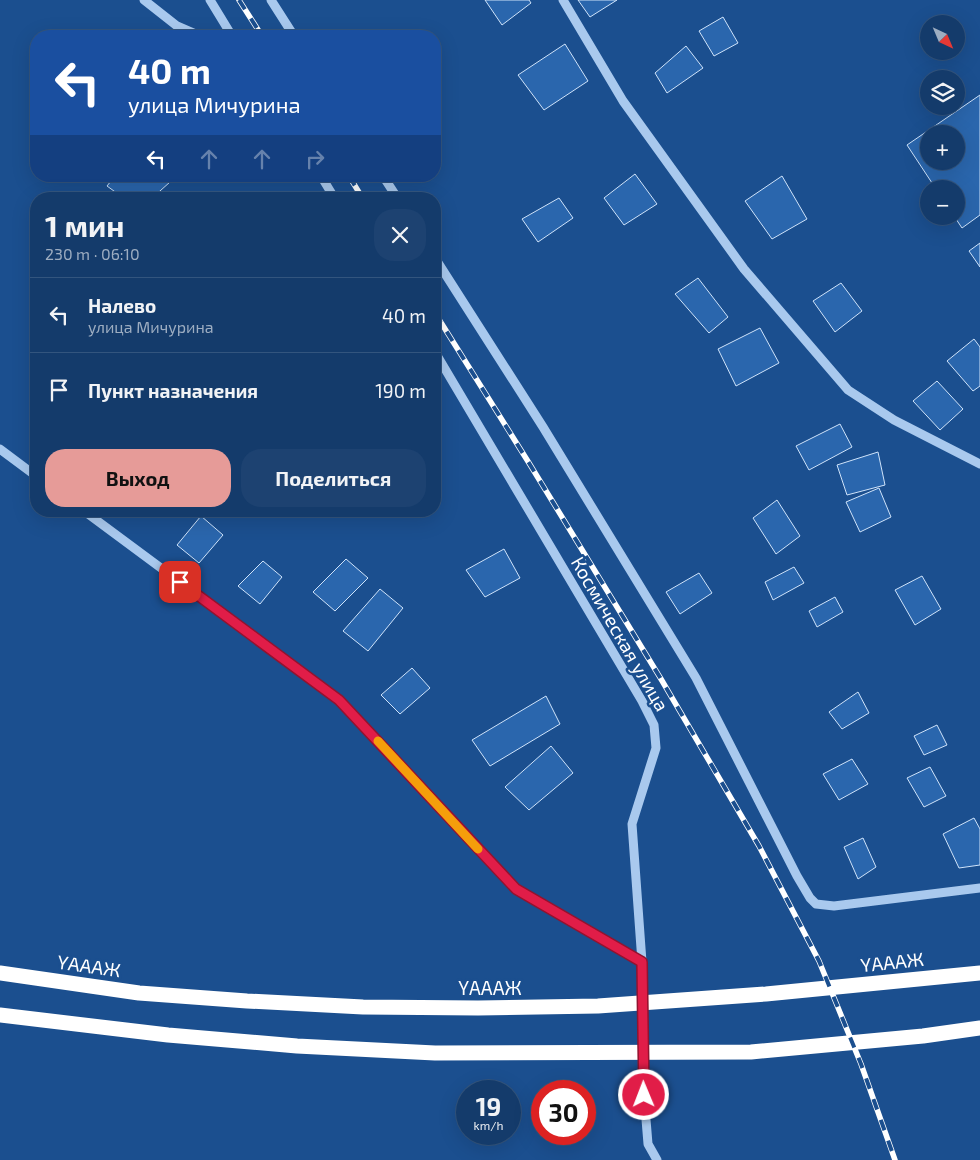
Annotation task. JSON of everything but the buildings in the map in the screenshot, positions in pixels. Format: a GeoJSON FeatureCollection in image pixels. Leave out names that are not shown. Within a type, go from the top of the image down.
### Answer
{"type":"FeatureCollection","features":[{"type":"Feature","properties":{"kind":"highway","name":"ҮАААЖ"},"geometry":{"type":"LineString","coordinates":[[0,973],[139,993],[247,1001],[363,1008],[478,1008],[598,1006],[766,994],[980,973]]}},
{"type":"Feature","properties":{"kind":"highway"},"geometry":{"type":"LineString","coordinates":[[0,1015],[178,1036],[297,1046],[435,1053],[751,1052],[923,1036],[980,1028]]}},
{"type":"Feature","properties":{"kind":"street"},"geometry":{"type":"LineString","coordinates":[[144,0],[178,26],[187,30]]}},
{"type":"Feature","properties":{"kind":"street"},"geometry":{"type":"LineString","coordinates":[[210,0],[228,30]]}},
{"type":"Feature","properties":{"kind":"street"},"geometry":{"type":"LineString","coordinates":[[271,0],[290,30]]}},
{"type":"Feature","properties":{"kind":"street"},"geometry":{"type":"LineString","coordinates":[[563,0],[623,101],[744,269],[848,390],[894,420],[980,464]]}},
{"type":"Feature","properties":{"kind":"street"},"geometry":{"type":"LineString","coordinates":[[441,267],[543,427],[696,678],[810,898],[816,904],[834,906],[980,888]]}},
{"type":"Feature","properties":{"kind":"street","name":"Космическая улица"},"geometry":{"type":"LineString","coordinates":[[441,362],[637,692],[654,725],[656,748],[632,824],[642,962],[644,1095],[648,1144],[657,1160]]}},
{"type":"Feature","properties":{"kind":"street"},"geometry":{"type":"LineString","coordinates":[[0,449],[30,472]]}},
{"type":"Feature","properties":{"kind":"street"},"geometry":{"type":"LineString","coordinates":[[92,517],[339,700],[516,889],[642,962]]}},
{"type":"Feature","properties":{"kind":"railway"},"geometry":{"type":"LineString","coordinates":[[239,0],[258,30]]}},
{"type":"Feature","properties":{"kind":"railway"},"geometry":{"type":"LineString","coordinates":[[353,182],[359,192]]}},
{"type":"Feature","properties":{"kind":"railway"},"geometry":{"type":"LineString","coordinates":[[441,323],[661,679],[759,846],[819,961],[861,1064],[895,1160]]}},
{"type":"Feature","properties":{"kind":"slow traffic"},"geometry":{"type":"LineString","coordinates":[[378,741],[478,849]]}},
{"type":"Feature","properties":{"kind":"route"},"geometry":{"type":"LineString","coordinates":[[180,582],[339,700],[516,889],[642,962],[644,1095]]}}]}
